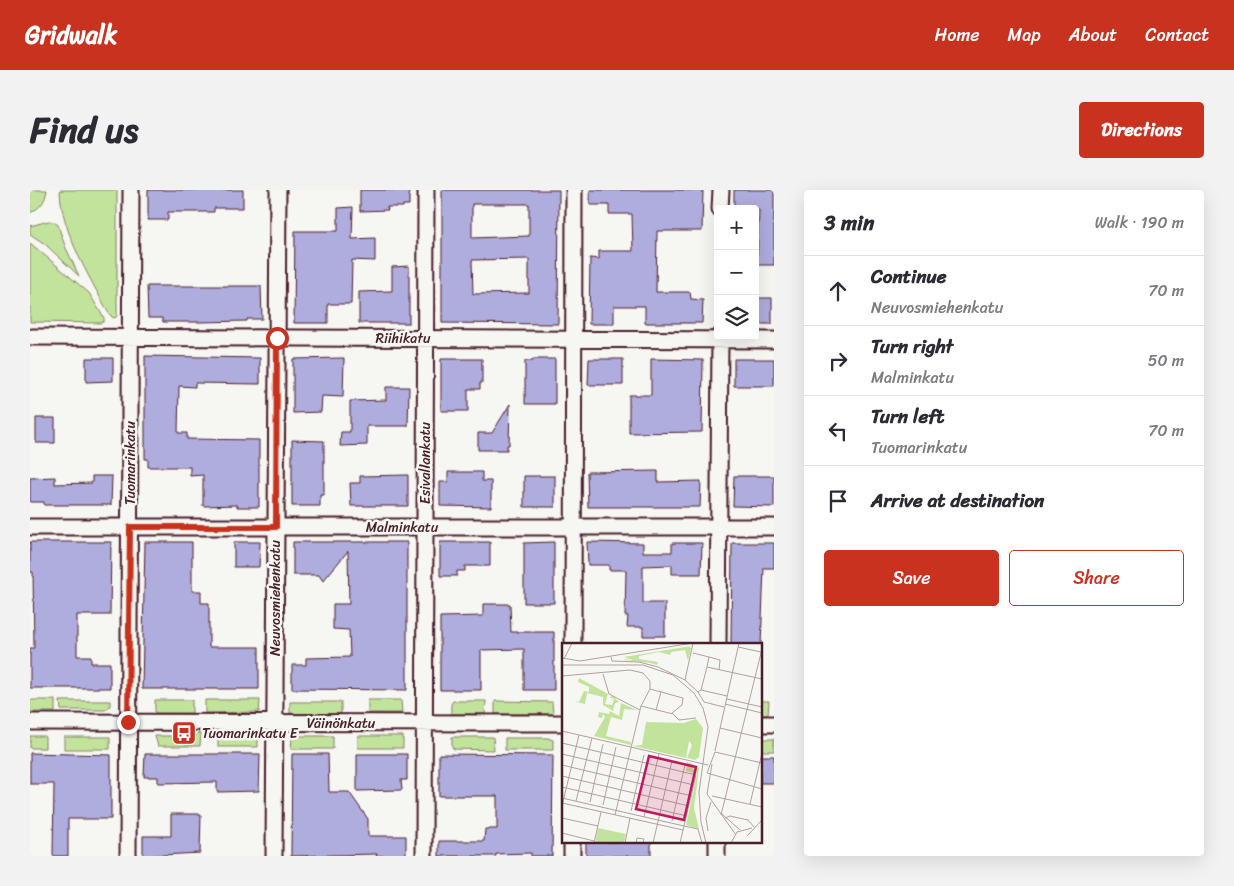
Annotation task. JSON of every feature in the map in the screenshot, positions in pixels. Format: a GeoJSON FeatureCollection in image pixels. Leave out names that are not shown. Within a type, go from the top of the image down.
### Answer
{"type":"FeatureCollection","features":[{"type":"Feature","properties":{"kind":"street","name":"Tuomarinkatu"},"geometry":{"type":"LineString","coordinates":[[128,856],[131,190]]}},
{"type":"Feature","properties":{"kind":"street","name":"Neuvosmiehenkatu"},"geometry":{"type":"LineString","coordinates":[[274,856],[278,190]]}},
{"type":"Feature","properties":{"kind":"street","name":"Esivallankatu"},"geometry":{"type":"LineString","coordinates":[[424,856],[426,190]]}},
{"type":"Feature","properties":{"kind":"street"},"geometry":{"type":"LineString","coordinates":[[573,643],[574,190]]}},
{"type":"Feature","properties":{"kind":"street"},"geometry":{"type":"LineString","coordinates":[[720,205],[721,190]]}},
{"type":"Feature","properties":{"kind":"street","name":"Riihikatu"},"geometry":{"type":"LineString","coordinates":[[32,337],[714,338]]}},
{"type":"Feature","properties":{"kind":"street","name":"Riihikatu"},"geometry":{"type":"LineString","coordinates":[[759,339],[774,340]]}},
{"type":"Feature","properties":{"kind":"street"},"geometry":{"type":"LineString","coordinates":[[718,643],[720,340]]}},
{"type":"Feature","properties":{"kind":"street","name":"Malminkatu"},"geometry":{"type":"LineString","coordinates":[[30,526],[774,527]]}},
{"type":"Feature","properties":{"kind":"street","name":"Väinönkatu"},"geometry":{"type":"LineString","coordinates":[[30,722],[562,723]]}},
{"type":"Feature","properties":{"kind":"green space"},"geometry":{"type":"Polygon","coordinates":[[[30,190],[47,190],[42,204],[30,213],[30,190]]]}},
{"type":"Feature","properties":{"kind":"green space"},"geometry":{"type":"Polygon","coordinates":[[[60,190],[117,190],[117,316],[115,318],[108,312],[77,253],[65,221],[60,190]]]}},
{"type":"Feature","properties":{"kind":"green space"},"geometry":{"type":"Polygon","coordinates":[[[49,221],[58,225],[65,246],[79,276],[45,244],[30,234],[30,226],[49,221]]]}},
{"type":"Feature","properties":{"kind":"green space"},"geometry":{"type":"Polygon","coordinates":[[[30,243],[89,293],[104,321],[101,323],[30,322],[30,243]]]}},
{"type":"Feature","properties":{"kind":"green space"},"geometry":{"type":"Polygon","coordinates":[[[30,700],[55,700],[55,712],[30,712],[30,700]]]}},
{"type":"Feature","properties":{"kind":"green space"},"geometry":{"type":"Polygon","coordinates":[[[155,700],[192,700],[192,713],[155,713],[155,700]]]}},
{"type":"Feature","properties":{"kind":"green space"},"geometry":{"type":"Polygon","coordinates":[[[205,700],[260,700],[259,712],[205,713],[205,700]]]}},
{"type":"Feature","properties":{"kind":"green space"},"geometry":{"type":"Polygon","coordinates":[[[368,700],[401,700],[402,713],[368,713],[368,700]]]}},
{"type":"Feature","properties":{"kind":"green space"},"geometry":{"type":"Polygon","coordinates":[[[60,701],[110,701],[110,706],[105,710],[61,710],[60,701]]]}},
{"type":"Feature","properties":{"kind":"green space"},"geometry":{"type":"Polygon","coordinates":[[[453,701],[486,701],[485,714],[451,714],[451,704],[453,701]]]}},
{"type":"Feature","properties":{"kind":"green space"},"geometry":{"type":"Polygon","coordinates":[[[495,701],[552,702],[553,714],[495,714],[495,701]]]}},
{"type":"Feature","properties":{"kind":"green space"},"geometry":{"type":"Polygon","coordinates":[[[762,701],[769,701],[768,715],[762,715],[762,701]]]}},
{"type":"Feature","properties":{"kind":"green space"},"geometry":{"type":"Polygon","coordinates":[[[290,702],[341,702],[341,714],[290,713],[290,702]]]}},
{"type":"Feature","properties":{"kind":"green space"},"geometry":{"type":"Polygon","coordinates":[[[198,733],[201,733],[200,746],[158,746],[155,736],[196,736],[198,733]]]}},
{"type":"Feature","properties":{"kind":"green space"},"geometry":{"type":"Polygon","coordinates":[[[218,733],[258,734],[258,747],[218,747],[218,733]]]}},
{"type":"Feature","properties":{"kind":"green space"},"geometry":{"type":"Polygon","coordinates":[[[30,736],[45,736],[45,748],[30,748],[30,736]]]}},
{"type":"Feature","properties":{"kind":"green space"},"geometry":{"type":"Polygon","coordinates":[[[333,736],[333,749],[291,749],[292,737],[333,736]]]}},
{"type":"Feature","properties":{"kind":"green space"},"geometry":{"type":"Polygon","coordinates":[[[358,736],[403,736],[403,748],[358,748],[358,736]]]}},
{"type":"Feature","properties":{"kind":"green space"},"geometry":{"type":"Polygon","coordinates":[[[64,737],[110,737],[110,749],[64,749],[64,737]]]}},
{"type":"Feature","properties":{"kind":"green space"},"geometry":{"type":"Polygon","coordinates":[[[452,737],[493,737],[494,750],[454,749],[452,747],[452,737]]]}},
{"type":"Feature","properties":{"kind":"green space"},"geometry":{"type":"Polygon","coordinates":[[[505,738],[548,738],[553,740],[553,750],[505,750],[505,738]]]}},
{"type":"Feature","properties":{"kind":"green space"},"geometry":{"type":"Polygon","coordinates":[[[762,739],[774,739],[774,751],[762,751],[762,739]]]}},
{"type":"Feature","properties":{"kind":"building"},"geometry":{"type":"Polygon","coordinates":[[[148,190],[243,190],[243,208],[214,208],[214,212],[168,212],[168,220],[148,220],[148,190]]]}},
{"type":"Feature","properties":{"kind":"building"},"geometry":{"type":"Polygon","coordinates":[[[360,190],[409,190],[409,205],[387,207],[388,210],[360,211],[360,190]]]}},
{"type":"Feature","properties":{"kind":"building"},"geometry":{"type":"Polygon","coordinates":[[[442,190],[559,190],[558,324],[442,323],[442,190]],[[472,204],[472,238],[529,236],[529,204],[472,204]],[[529,259],[472,260],[473,294],[529,293],[529,259]]]}},
{"type":"Feature","properties":{"kind":"building"},"geometry":{"type":"Polygon","coordinates":[[[590,190],[703,190],[702,231],[657,231],[656,292],[690,292],[691,299],[703,300],[702,323],[645,323],[645,306],[614,306],[614,324],[589,324],[590,258],[599,259],[599,251],[633,251],[632,214],[609,214],[609,205],[590,205],[590,190]]]}},
{"type":"Feature","properties":{"kind":"building"},"geometry":{"type":"Polygon","coordinates":[[[734,190],[774,190],[774,265],[759,265],[759,205],[734,205],[734,190]]]}},
{"type":"Feature","properties":{"kind":"building"},"geometry":{"type":"Polygon","coordinates":[[[353,207],[352,239],[375,238],[375,261],[352,260],[351,304],[328,304],[328,323],[294,323],[295,231],[338,231],[338,208],[353,207]]]}},
{"type":"Feature","properties":{"kind":"building"},"geometry":{"type":"Polygon","coordinates":[[[409,266],[409,323],[359,323],[359,292],[392,291],[392,267],[409,266]]]}},
{"type":"Feature","properties":{"kind":"building"},"geometry":{"type":"Polygon","coordinates":[[[147,286],[261,286],[262,319],[247,319],[247,321],[163,322],[162,318],[148,318],[147,286]]]}},
{"type":"Feature","properties":{"kind":"building"},"geometry":{"type":"Polygon","coordinates":[[[759,298],[772,298],[772,324],[759,324],[759,298]]]}},
{"type":"Feature","properties":{"kind":"building"},"geometry":{"type":"Polygon","coordinates":[[[145,356],[260,358],[260,384],[195,383],[195,387],[179,386],[178,433],[187,433],[187,439],[259,440],[259,507],[237,507],[237,505],[203,506],[203,475],[190,476],[190,467],[148,467],[148,459],[145,459],[145,356]]]}},
{"type":"Feature","properties":{"kind":"building"},"geometry":{"type":"Polygon","coordinates":[[[86,358],[113,358],[113,381],[86,382],[86,358]]]}},
{"type":"Feature","properties":{"kind":"building"},"geometry":{"type":"Polygon","coordinates":[[[344,358],[343,397],[322,396],[321,412],[293,413],[293,359],[344,358]]]}},
{"type":"Feature","properties":{"kind":"building"},"geometry":{"type":"Polygon","coordinates":[[[441,359],[482,359],[482,383],[480,383],[480,389],[468,389],[468,411],[441,411],[441,359]]]}},
{"type":"Feature","properties":{"kind":"building"},"geometry":{"type":"Polygon","coordinates":[[[533,359],[555,359],[555,404],[525,404],[525,361],[533,361],[533,359]]]}},
{"type":"Feature","properties":{"kind":"building"},"geometry":{"type":"Polygon","coordinates":[[[589,359],[623,359],[623,385],[588,385],[589,359]]]}},
{"type":"Feature","properties":{"kind":"building"},"geometry":{"type":"Polygon","coordinates":[[[651,359],[703,360],[702,432],[629,433],[629,395],[651,395],[651,359]]]}},
{"type":"Feature","properties":{"kind":"building"},"geometry":{"type":"Polygon","coordinates":[[[734,359],[774,359],[774,386],[734,386],[734,359]]]}},
{"type":"Feature","properties":{"kind":"building"},"geometry":{"type":"Polygon","coordinates":[[[386,387],[409,387],[408,426],[367,426],[367,445],[340,446],[341,432],[350,432],[350,401],[386,400],[386,387]]]}},
{"type":"Feature","properties":{"kind":"building"},"geometry":{"type":"Polygon","coordinates":[[[510,404],[509,445],[507,445],[507,450],[478,450],[478,433],[492,433],[510,404]]]}},
{"type":"Feature","properties":{"kind":"building"},"geometry":{"type":"Polygon","coordinates":[[[36,418],[55,418],[55,443],[36,443],[36,418]]]}},
{"type":"Feature","properties":{"kind":"building"},"geometry":{"type":"Polygon","coordinates":[[[292,440],[324,441],[324,495],[320,495],[320,506],[292,506],[292,440]]]}},
{"type":"Feature","properties":{"kind":"building"},"geometry":{"type":"Polygon","coordinates":[[[658,471],[658,482],[701,481],[700,507],[588,507],[587,472],[658,471]]]}},
{"type":"Feature","properties":{"kind":"building"},"geometry":{"type":"Polygon","coordinates":[[[448,472],[482,472],[482,481],[491,481],[491,507],[440,506],[440,482],[448,482],[448,472]]]}},
{"type":"Feature","properties":{"kind":"building"},"geometry":{"type":"Polygon","coordinates":[[[408,475],[408,506],[351,506],[350,483],[360,483],[360,476],[408,475]]]}},
{"type":"Feature","properties":{"kind":"building"},"geometry":{"type":"Polygon","coordinates":[[[92,476],[112,476],[111,505],[44,505],[44,502],[30,502],[30,478],[55,477],[55,484],[92,483],[92,476]]]}},
{"type":"Feature","properties":{"kind":"building"},"geometry":{"type":"Polygon","coordinates":[[[524,476],[555,476],[555,507],[524,507],[524,476]]]}},
{"type":"Feature","properties":{"kind":"building"},"geometry":{"type":"Polygon","coordinates":[[[734,476],[774,476],[774,507],[733,506],[734,476]]]}},
{"type":"Feature","properties":{"kind":"building"},"geometry":{"type":"Polygon","coordinates":[[[30,542],[111,542],[110,615],[77,615],[77,656],[91,656],[91,663],[110,663],[110,688],[30,688],[30,648],[34,648],[33,572],[30,572],[30,542]]]}},
{"type":"Feature","properties":{"kind":"building"},"geometry":{"type":"Polygon","coordinates":[[[145,542],[192,542],[192,591],[201,591],[201,603],[209,603],[209,647],[259,647],[259,689],[142,689],[145,542]]]}},
{"type":"Feature","properties":{"kind":"building"},"geometry":{"type":"Polygon","coordinates":[[[234,542],[260,542],[259,567],[234,567],[234,542]]]}},
{"type":"Feature","properties":{"kind":"building"},"geometry":{"type":"Polygon","coordinates":[[[293,542],[407,542],[407,690],[292,689],[292,665],[306,665],[306,658],[350,657],[349,630],[333,629],[333,604],[349,604],[348,551],[323,581],[319,575],[293,575],[293,542]]]}},
{"type":"Feature","properties":{"kind":"building"},"geometry":{"type":"Polygon","coordinates":[[[440,542],[490,542],[490,566],[465,566],[465,571],[457,571],[457,576],[440,576],[440,542]]]}},
{"type":"Feature","properties":{"kind":"building"},"geometry":{"type":"Polygon","coordinates":[[[554,542],[554,603],[524,603],[524,543],[554,542]]]}},
{"type":"Feature","properties":{"kind":"building"},"geometry":{"type":"Polygon","coordinates":[[[587,542],[643,543],[643,552],[672,552],[672,543],[702,543],[701,574],[672,574],[672,565],[643,566],[643,603],[665,603],[665,636],[643,636],[643,627],[627,627],[628,616],[625,616],[626,570],[609,570],[609,565],[588,565],[587,542]]]}},
{"type":"Feature","properties":{"kind":"building"},"geometry":{"type":"Polygon","coordinates":[[[732,543],[774,543],[774,568],[764,568],[761,643],[731,643],[732,543]]]}},
{"type":"Feature","properties":{"kind":"building"},"geometry":{"type":"Polygon","coordinates":[[[483,604],[510,604],[511,632],[554,632],[554,690],[524,690],[524,649],[481,650],[481,690],[440,690],[440,617],[483,616],[483,604]]]}},
{"type":"Feature","properties":{"kind":"building"},"geometry":{"type":"Polygon","coordinates":[[[30,753],[111,755],[111,819],[68,819],[68,856],[53,856],[54,784],[30,784],[30,753]]]}},
{"type":"Feature","properties":{"kind":"building"},"geometry":{"type":"Polygon","coordinates":[[[145,754],[260,754],[259,791],[217,792],[217,782],[158,783],[158,777],[144,777],[145,754]]]}},
{"type":"Feature","properties":{"kind":"building"},"geometry":{"type":"Polygon","coordinates":[[[292,754],[328,754],[329,792],[349,792],[368,819],[368,836],[406,836],[406,856],[376,856],[377,854],[291,856],[292,754]]]}},
{"type":"Feature","properties":{"kind":"building"},"geometry":{"type":"Polygon","coordinates":[[[357,754],[407,754],[407,780],[401,780],[402,790],[357,791],[357,754]]]}},
{"type":"Feature","properties":{"kind":"building"},"geometry":{"type":"Polygon","coordinates":[[[439,754],[553,755],[552,856],[531,856],[531,853],[496,854],[496,856],[439,856],[439,841],[484,841],[485,829],[497,829],[497,796],[439,796],[439,754]]]}},
{"type":"Feature","properties":{"kind":"building"},"geometry":{"type":"Polygon","coordinates":[[[762,756],[774,756],[774,783],[762,783],[762,756]]]}},
{"type":"Feature","properties":{"kind":"building"},"geometry":{"type":"Polygon","coordinates":[[[171,814],[201,814],[200,853],[143,856],[143,836],[171,836],[171,814]]]}},
{"type":"Feature","properties":{"kind":"building"},"geometry":{"type":"Polygon","coordinates":[[[586,844],[651,844],[651,856],[586,856],[586,844]]]}},
{"type":"Feature","properties":{"kind":"place","name":"Tuomarinkatu E"},"geometry":{"type":"Point","coordinates":[184,733]}},
{"type":"Feature","properties":{"kind":"route"},"geometry":{"type":"LineString","coordinates":[[128,722],[130,527],[276,527],[277,338]]}}]}
